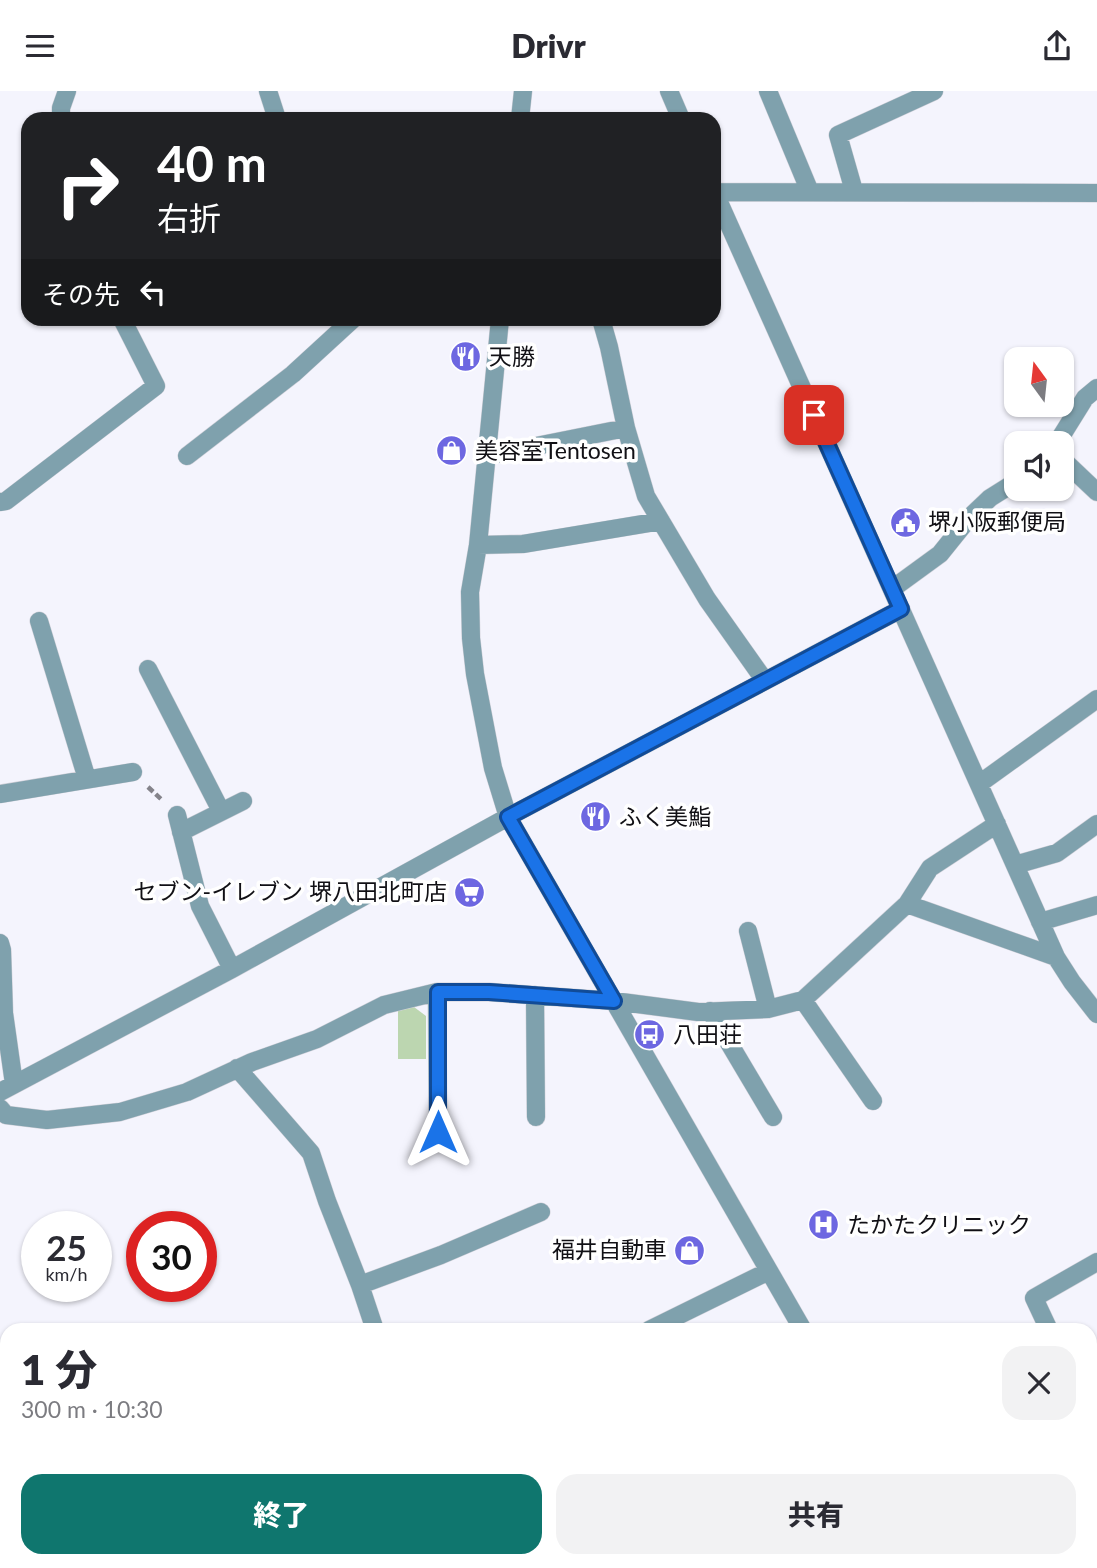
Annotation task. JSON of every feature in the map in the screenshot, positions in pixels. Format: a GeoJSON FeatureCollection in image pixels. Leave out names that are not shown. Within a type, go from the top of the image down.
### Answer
{"type":"FeatureCollection","features":[{"type":"Feature","properties":{"kind":"street"},"geometry":{"type":"LineString","coordinates":[[61,112],[67,91]]}},
{"type":"Feature","properties":{"kind":"street"},"geometry":{"type":"LineString","coordinates":[[268,91],[276,112]]}},
{"type":"Feature","properties":{"kind":"street"},"geometry":{"type":"LineString","coordinates":[[521,112],[523,91]]}},
{"type":"Feature","properties":{"kind":"street"},"geometry":{"type":"LineString","coordinates":[[668,91],[678,112]]}},
{"type":"Feature","properties":{"kind":"street"},"geometry":{"type":"LineString","coordinates":[[768,91],[810,192]]}},
{"type":"Feature","properties":{"kind":"street"},"geometry":{"type":"LineString","coordinates":[[855,191],[838,135],[934,91]]}},
{"type":"Feature","properties":{"kind":"street"},"geometry":{"type":"LineString","coordinates":[[721,192],[1097,193]]}},
{"type":"Feature","properties":{"kind":"street"},"geometry":{"type":"LineString","coordinates":[[721,208],[1056,957],[1097,1014]]}},
{"type":"Feature","properties":{"kind":"street"},"geometry":{"type":"LineString","coordinates":[[0,502],[6,502],[156,386],[126,326]]}},
{"type":"Feature","properties":{"kind":"street"},"geometry":{"type":"LineString","coordinates":[[187,456],[293,373],[345,326]]}},
{"type":"Feature","properties":{"kind":"street"},"geometry":{"type":"LineString","coordinates":[[499,326],[478,545],[470,591],[475,674],[493,768],[508,817],[799,1323]]}},
{"type":"Feature","properties":{"kind":"street"},"geometry":{"type":"LineString","coordinates":[[603,326],[626,428],[646,496],[708,599],[765,681]]}},
{"type":"Feature","properties":{"kind":"street"},"geometry":{"type":"LineString","coordinates":[[1064,431],[1084,398],[1097,388]]}},
{"type":"Feature","properties":{"kind":"street"},"geometry":{"type":"LineString","coordinates":[[486,456],[626,428]]}},
{"type":"Feature","properties":{"kind":"street"},"geometry":{"type":"LineString","coordinates":[[1074,470],[1097,492]]}},
{"type":"Feature","properties":{"kind":"street"},"geometry":{"type":"LineString","coordinates":[[892,589],[940,554],[969,518],[1004,489]]}},
{"type":"Feature","properties":{"kind":"street"},"geometry":{"type":"LineString","coordinates":[[478,545],[523,544],[661,521]]}},
{"type":"Feature","properties":{"kind":"street"},"geometry":{"type":"LineString","coordinates":[[0,943],[7,1088],[232,969],[508,817],[901,609]]}},
{"type":"Feature","properties":{"kind":"street"},"geometry":{"type":"LineString","coordinates":[[39,621],[87,779]]}},
{"type":"Feature","properties":{"kind":"street"},"geometry":{"type":"LineString","coordinates":[[148,669],[221,811]]}},
{"type":"Feature","properties":{"kind":"street"},"geometry":{"type":"LineString","coordinates":[[979,784],[1097,699]]}},
{"type":"Feature","properties":{"kind":"street"},"geometry":{"type":"LineString","coordinates":[[0,794],[133,772]]}},
{"type":"Feature","properties":{"kind":"street"},"geometry":{"type":"LineString","coordinates":[[181,832],[243,801]]}},
{"type":"Feature","properties":{"kind":"street"},"geometry":{"type":"LineString","coordinates":[[177,815],[200,907],[232,969]]}},
{"type":"Feature","properties":{"kind":"street"},"geometry":{"type":"LineString","coordinates":[[0,1108],[6,1115],[47,1120],[120,1112],[187,1092],[317,1038],[384,1005],[438,992],[489,992],[614,1001],[698,1012],[768,1009],[803,1000],[907,904],[930,868],[997,824]]}},
{"type":"Feature","properties":{"kind":"street"},"geometry":{"type":"LineString","coordinates":[[1015,865],[1057,853],[1097,824]]}},
{"type":"Feature","properties":{"kind":"street"},"geometry":{"type":"LineString","coordinates":[[907,904],[1056,957]]}},
{"type":"Feature","properties":{"kind":"street"},"geometry":{"type":"LineString","coordinates":[[1040,922],[1097,905]]}},
{"type":"Feature","properties":{"kind":"street"},"geometry":{"type":"LineString","coordinates":[[748,930],[768,1009]]}},
{"type":"Feature","properties":{"kind":"street"},"geometry":{"type":"LineString","coordinates":[[438,992],[438,1132]]}},
{"type":"Feature","properties":{"kind":"street"},"geometry":{"type":"LineString","coordinates":[[535,995],[536,1117]]}},
{"type":"Feature","properties":{"kind":"street"},"geometry":{"type":"LineString","coordinates":[[803,1000],[873,1101]]}},
{"type":"Feature","properties":{"kind":"street"},"geometry":{"type":"LineString","coordinates":[[710,1011],[773,1117]]}},
{"type":"Feature","properties":{"kind":"street"},"geometry":{"type":"LineString","coordinates":[[237,1069],[311,1153],[373,1323]]}},
{"type":"Feature","properties":{"kind":"street"},"geometry":{"type":"LineString","coordinates":[[360,1285],[441,1255],[541,1212]]}},
{"type":"Feature","properties":{"kind":"street"},"geometry":{"type":"LineString","coordinates":[[1046,1323],[1034,1298],[1097,1262]]}},
{"type":"Feature","properties":{"kind":"street"},"geometry":{"type":"LineString","coordinates":[[663,1323],[769,1271]]}},
{"type":"Feature","properties":{"kind":"path"},"geometry":{"type":"LineString","coordinates":[[133,772],[177,815]]}},
{"type":"Feature","properties":{"kind":"green space"},"geometry":{"type":"Polygon","coordinates":[[[414,1007],[426,1016],[426,1059],[398,1059],[398,1011],[414,1007]]]}},
{"type":"Feature","properties":{"kind":"place","name":"天勝"},"geometry":{"type":"Point","coordinates":[466,357]}},
{"type":"Feature","properties":{"kind":"place","name":"美容室Tentosen"},"geometry":{"type":"Point","coordinates":[452,451]}},
{"type":"Feature","properties":{"kind":"place","name":"堺小阪郵便局"},"geometry":{"type":"Point","coordinates":[905,522]}},
{"type":"Feature","properties":{"kind":"place","name":"ふく美鮨"},"geometry":{"type":"Point","coordinates":[596,817]}},
{"type":"Feature","properties":{"kind":"place","name":"セブン-イレブン 堺八田北町店"},"geometry":{"type":"Point","coordinates":[470,892]}},
{"type":"Feature","properties":{"kind":"place","name":"八田荘"},"geometry":{"type":"Point","coordinates":[650,1035]}},
{"type":"Feature","properties":{"kind":"place","name":"たかたクリニック"},"geometry":{"type":"Point","coordinates":[824,1225]}},
{"type":"Feature","properties":{"kind":"place","name":"福井自動車"},"geometry":{"type":"Point","coordinates":[690,1250]}},
{"type":"Feature","properties":{"kind":"route"},"geometry":{"type":"LineString","coordinates":[[438,1132],[438,992],[489,992],[614,1001],[508,817],[901,609],[814,415]]}}]}
